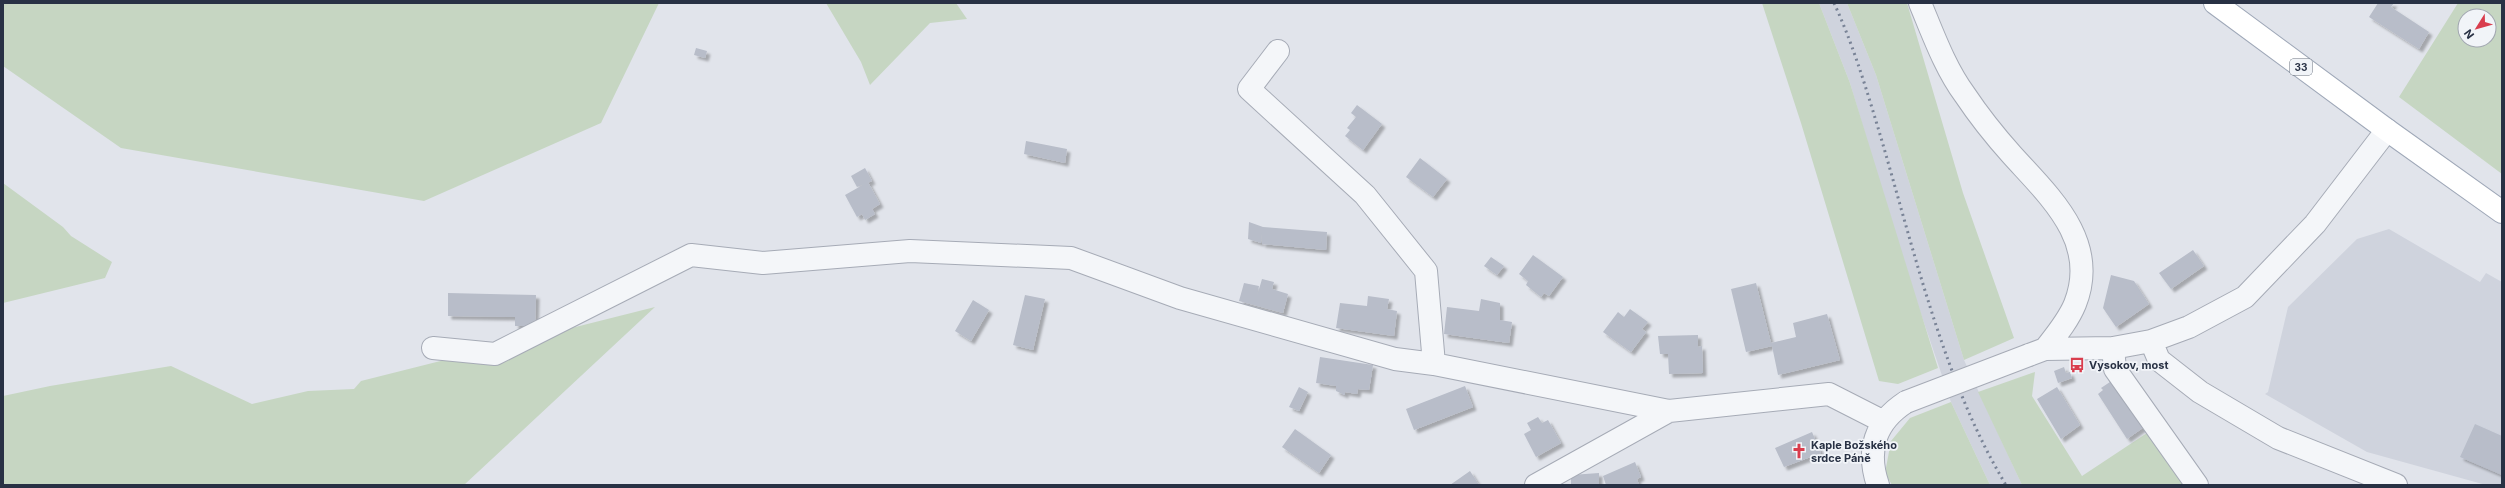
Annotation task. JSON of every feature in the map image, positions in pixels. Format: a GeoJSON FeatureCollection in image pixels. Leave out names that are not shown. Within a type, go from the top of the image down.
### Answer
{"type":"FeatureCollection","features":[{"type":"Feature","properties":{"kind":"main road","name":"33"},"geometry":{"type":"LineString","coordinates":[[2215,3],[2387,130],[2502,212]]}},
{"type":"Feature","properties":{"kind":"street"},"geometry":{"type":"LineString","coordinates":[[1920,3],[1952,77],[1994,135],[2056,204],[2069,223],[2079,251],[2080,283],[2077,297],[2064,326],[2037,352]]}},
{"type":"Feature","properties":{"kind":"street"},"geometry":{"type":"LineString","coordinates":[[1278,51],[1249,89],[1365,195],[1426,271],[1434,364]]}},
{"type":"Feature","properties":{"kind":"street"},"geometry":{"type":"LineString","coordinates":[[1878,485],[1871,457],[1873,443],[1884,422],[1896,409],[1906,402],[2037,352],[2113,348],[2151,341],[2189,327],[2245,297],[2315,224],[2387,130]]}},
{"type":"Feature","properties":{"kind":"street"},"geometry":{"type":"LineString","coordinates":[[433,348],[495,354],[691,255],[763,263],[910,251],[1071,258],[1180,298],[1396,359],[1434,364],[1669,411],[1829,394],[1884,422]]}},
{"type":"Feature","properties":{"kind":"street"},"geometry":{"type":"LineString","coordinates":[[2151,341],[2159,360],[2200,392],[2278,438],[2396,485]]}},
{"type":"Feature","properties":{"kind":"street"},"geometry":{"type":"LineString","coordinates":[[2113,348],[2115,369],[2197,485]]}},
{"type":"Feature","properties":{"kind":"street"},"geometry":{"type":"LineString","coordinates":[[1536,485],[1669,411]]}},
{"type":"Feature","properties":{"kind":"shaded area"},"geometry":{"type":"Polygon","coordinates":[[[1819,3],[1847,3],[1876,75],[1964,360],[2022,485],[1990,485],[1951,402],[1904,264],[1850,83],[1819,3]]]}},
{"type":"Feature","properties":{"kind":"shaded area"},"geometry":{"type":"Polygon","coordinates":[[[2389,229],[2480,282],[2486,273],[2502,282],[2502,485],[2486,485],[2367,452],[2265,394],[2268,392],[2288,307],[2357,239],[2389,229]]]}},
{"type":"Feature","properties":{"kind":"green space"},"geometry":{"type":"Polygon","coordinates":[[[3,3],[659,3],[601,123],[424,201],[121,148],[3,66],[3,3]]]}},
{"type":"Feature","properties":{"kind":"green space"},"geometry":{"type":"Polygon","coordinates":[[[826,3],[956,3],[967,19],[930,23],[870,85],[861,62],[826,3]]]}},
{"type":"Feature","properties":{"kind":"green space"},"geometry":{"type":"Polygon","coordinates":[[[1762,3],[1819,3],[1850,83],[1938,368],[1898,384],[1879,381],[1801,123],[1762,3]]]}},
{"type":"Feature","properties":{"kind":"green space"},"geometry":{"type":"Polygon","coordinates":[[[1847,3],[1907,3],[1963,193],[2014,338],[1964,360],[1876,75],[1847,3]]]}},
{"type":"Feature","properties":{"kind":"green space"},"geometry":{"type":"Polygon","coordinates":[[[2458,3],[2502,3],[2502,174],[2399,97],[2458,3]]]}},
{"type":"Feature","properties":{"kind":"green space"},"geometry":{"type":"Polygon","coordinates":[[[3,183],[63,227],[71,236],[112,262],[105,278],[3,303],[3,183]]]}},
{"type":"Feature","properties":{"kind":"green space"},"geometry":{"type":"Polygon","coordinates":[[[655,307],[464,485],[3,485],[3,396],[50,386],[171,366],[252,404],[308,391],[354,389],[361,381],[655,307]]]}},
{"type":"Feature","properties":{"kind":"green space"},"geometry":{"type":"Polygon","coordinates":[[[2035,372],[2032,396],[2082,476],[2150,431],[2188,485],[2022,485],[1978,392],[2035,372]]]}},
{"type":"Feature","properties":{"kind":"green space"},"geometry":{"type":"Polygon","coordinates":[[[1951,402],[1990,485],[1892,485],[1885,473],[1891,441],[1910,418],[1951,402]]]}},
{"type":"Feature","properties":{"kind":"building"},"geometry":{"type":"Polygon","coordinates":[[[2378,3],[2394,3],[2391,7],[2429,32],[2419,49],[2369,17],[2378,3]]]}},
{"type":"Feature","properties":{"kind":"building"},"geometry":{"type":"Polygon","coordinates":[[[696,48],[707,51],[705,58],[694,55],[696,48]]]}},
{"type":"Feature","properties":{"kind":"building"},"geometry":{"type":"Polygon","coordinates":[[[1357,105],[1382,124],[1363,150],[1345,136],[1350,130],[1347,128],[1356,117],[1351,113],[1357,105]]]}},
{"type":"Feature","properties":{"kind":"building"},"geometry":{"type":"Polygon","coordinates":[[[1026,141],[1067,149],[1065,163],[1024,154],[1026,141]]]}},
{"type":"Feature","properties":{"kind":"building"},"geometry":{"type":"Polygon","coordinates":[[[1420,158],[1447,179],[1433,197],[1406,177],[1420,158]]]}},
{"type":"Feature","properties":{"kind":"building"},"geometry":{"type":"Polygon","coordinates":[[[865,168],[872,181],[857,187],[851,176],[865,168]]]}},
{"type":"Feature","properties":{"kind":"building"},"geometry":{"type":"Polygon","coordinates":[[[868,182],[880,204],[872,209],[875,214],[865,220],[862,214],[857,217],[845,195],[868,182]]]}},
{"type":"Feature","properties":{"kind":"building"},"geometry":{"type":"Polygon","coordinates":[[[1249,222],[1263,227],[1327,232],[1326,250],[1262,244],[1262,233],[1261,243],[1248,239],[1249,222]]]}},
{"type":"Feature","properties":{"kind":"building"},"geometry":{"type":"Polygon","coordinates":[[[2193,250],[2204,266],[2171,289],[2159,273],[2193,250]]]}},
{"type":"Feature","properties":{"kind":"building"},"geometry":{"type":"Polygon","coordinates":[[[1533,255],[1563,277],[1549,296],[1544,293],[1541,297],[1526,285],[1528,281],[1519,274],[1533,255]]]}},
{"type":"Feature","properties":{"kind":"building"},"geometry":{"type":"Polygon","coordinates":[[[1491,257],[1504,266],[1497,275],[1484,266],[1491,257]]]}},
{"type":"Feature","properties":{"kind":"building"},"geometry":{"type":"Polygon","coordinates":[[[2111,275],[2134,281],[2149,304],[2116,327],[2103,308],[2111,275]]]}},
{"type":"Feature","properties":{"kind":"building"},"geometry":{"type":"Polygon","coordinates":[[[1262,279],[1274,282],[1272,289],[1288,294],[1283,313],[1239,301],[1244,283],[1259,286],[1257,296],[1262,279]]]}},
{"type":"Feature","properties":{"kind":"building"},"geometry":{"type":"Polygon","coordinates":[[[1756,283],[1771,343],[1796,337],[1793,323],[1827,314],[1840,360],[1778,375],[1772,346],[1746,352],[1731,289],[1756,283]]]}},
{"type":"Feature","properties":{"kind":"building"},"geometry":{"type":"Polygon","coordinates":[[[448,293],[536,295],[535,326],[515,326],[515,317],[448,316],[448,293]]]}},
{"type":"Feature","properties":{"kind":"building"},"geometry":{"type":"Polygon","coordinates":[[[1025,295],[1045,299],[1033,350],[1013,345],[1025,295]]]}},
{"type":"Feature","properties":{"kind":"building"},"geometry":{"type":"Polygon","coordinates":[[[1368,296],[1389,299],[1387,309],[1397,311],[1394,336],[1336,328],[1340,303],[1367,306],[1368,296]]]}},
{"type":"Feature","properties":{"kind":"building"},"geometry":{"type":"Polygon","coordinates":[[[1481,299],[1500,303],[1500,320],[1512,322],[1509,343],[1444,334],[1447,307],[1479,311],[1481,299]]]}},
{"type":"Feature","properties":{"kind":"building"},"geometry":{"type":"Polygon","coordinates":[[[973,300],[989,310],[971,341],[955,331],[973,300]]]}},
{"type":"Feature","properties":{"kind":"building"},"geometry":{"type":"Polygon","coordinates":[[[1630,309],[1648,322],[1642,329],[1646,332],[1631,352],[1603,332],[1618,312],[1624,317],[1630,309]]]}},
{"type":"Feature","properties":{"kind":"building"},"geometry":{"type":"Polygon","coordinates":[[[1698,335],[1698,347],[1702,346],[1703,373],[1669,374],[1668,354],[1660,354],[1658,336],[1698,335]]]}},
{"type":"Feature","properties":{"kind":"building"},"geometry":{"type":"Polygon","coordinates":[[[1320,357],[1373,365],[1369,390],[1358,389],[1357,394],[1345,392],[1345,395],[1336,391],[1336,386],[1316,383],[1320,357]]]}},
{"type":"Feature","properties":{"kind":"building"},"geometry":{"type":"Polygon","coordinates":[[[2064,367],[2066,373],[2070,372],[2072,378],[2058,383],[2054,371],[2064,367]]]}},
{"type":"Feature","properties":{"kind":"building"},"geometry":{"type":"Polygon","coordinates":[[[2113,380],[2144,427],[2127,439],[2098,394],[2103,390],[2101,388],[2113,380]]]}},
{"type":"Feature","properties":{"kind":"building"},"geometry":{"type":"Polygon","coordinates":[[[1465,386],[1473,407],[1414,430],[1406,409],[1465,386]]]}},
{"type":"Feature","properties":{"kind":"building"},"geometry":{"type":"Polygon","coordinates":[[[1299,387],[1308,392],[1299,411],[1289,407],[1299,387]]]}},
{"type":"Feature","properties":{"kind":"building"},"geometry":{"type":"Polygon","coordinates":[[[2057,387],[2080,425],[2061,439],[2037,399],[2057,387]]]}},
{"type":"Feature","properties":{"kind":"building"},"geometry":{"type":"Polygon","coordinates":[[[1538,417],[1542,423],[1548,420],[1561,443],[1536,457],[1524,434],[1531,430],[1527,423],[1538,417]]]}},
{"type":"Feature","properties":{"kind":"building"},"geometry":{"type":"Polygon","coordinates":[[[2475,424],[2502,436],[2502,475],[2460,457],[2475,424]]]}},
{"type":"Feature","properties":{"kind":"building"},"geometry":{"type":"Polygon","coordinates":[[[1295,429],[1331,455],[1319,473],[1282,447],[1295,429]]]}},
{"type":"Feature","properties":{"kind":"building","name":"Kaple Božského srdce Páně"},"geometry":{"type":"Polygon","coordinates":[[[1812,432],[1821,453],[1784,467],[1775,448],[1812,432]]]}},
{"type":"Feature","properties":{"kind":"building"},"geometry":{"type":"Polygon","coordinates":[[[1635,462],[1641,477],[1637,479],[1639,485],[1606,485],[1603,476],[1635,462]]]}},
{"type":"Feature","properties":{"kind":"building"},"geometry":{"type":"Polygon","coordinates":[[[1470,471],[1479,485],[1450,485],[1470,471]]]}},
{"type":"Feature","properties":{"kind":"building"},"geometry":{"type":"Polygon","coordinates":[[[1599,473],[1599,485],[1571,485],[1571,475],[1599,473]]]}},
{"type":"Feature","properties":{"kind":"railway"},"geometry":{"type":"LineString","coordinates":[[1834,3],[1864,82],[1918,267],[1948,358],[1965,403],[1984,445],[2006,485]]}},
{"type":"Feature","properties":{"kind":"place","name":"Vysokov, most"},"geometry":{"type":"Point","coordinates":[2077,365]}},
{"type":"Feature","properties":{"kind":"place","name":"Kaple Božského srdce Páně"},"geometry":{"type":"Point","coordinates":[1799,451]}}]}
